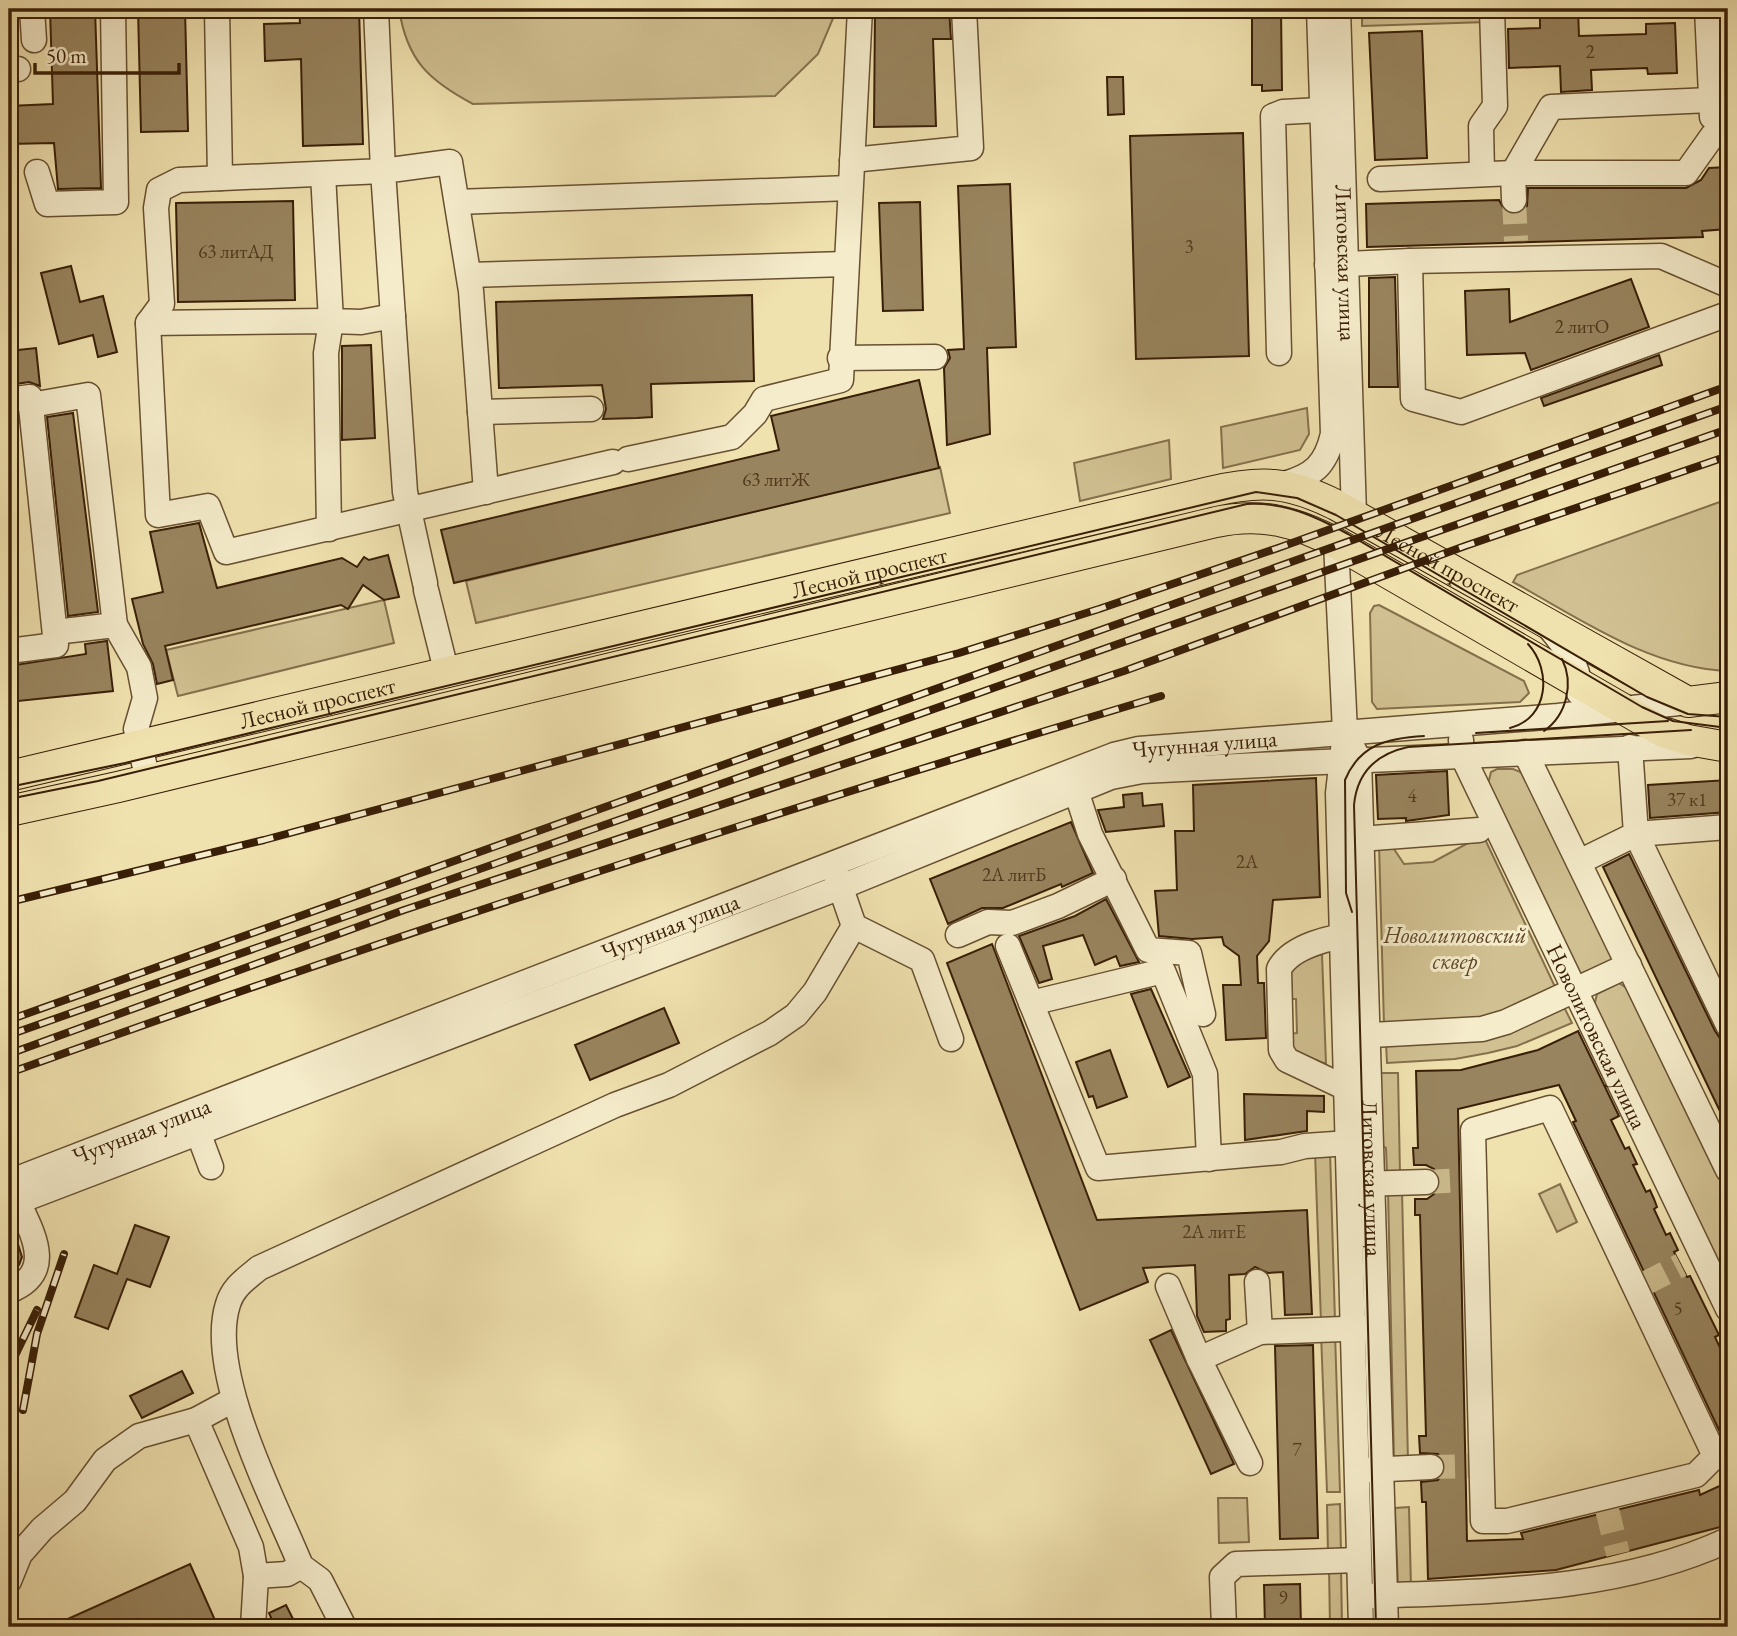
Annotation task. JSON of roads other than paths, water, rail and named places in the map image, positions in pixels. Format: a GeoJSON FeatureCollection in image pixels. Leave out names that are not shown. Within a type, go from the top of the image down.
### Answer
{"type":"FeatureCollection","features":[{"type":"Feature","properties":{"kind":"main road","name":"Лесной проспект"},"geometry":{"type":"LineString","coordinates":[[9,776],[1228,488],[1284,484],[1307,491],[1354,515],[1688,702]]}},
{"type":"Feature","properties":{"kind":"main road","name":"Лесной проспект"},"geometry":{"type":"LineString","coordinates":[[9,811],[148,780],[1235,518],[1284,520],[1336,543],[1663,732],[1719,746]]}},
{"type":"Feature","properties":{"kind":"main road"},"geometry":{"type":"LineString","coordinates":[[720,609],[728,640]]}},
{"type":"Feature","properties":{"kind":"main road"},"geometry":{"type":"LineString","coordinates":[[1688,702],[1728,697]]}},
{"type":"Feature","properties":{"kind":"street"},"geometry":{"type":"LineString","coordinates":[[32,9],[34,40]]}},
{"type":"Feature","properties":{"kind":"street"},"geometry":{"type":"LineString","coordinates":[[37,172],[47,204],[116,202],[113,9]]}},
{"type":"Feature","properties":{"kind":"street"},"geometry":{"type":"LineString","coordinates":[[217,9],[220,178]]}},
{"type":"Feature","properties":{"kind":"street"},"geometry":{"type":"LineString","coordinates":[[376,9],[383,171],[408,511],[447,674]]}},
{"type":"Feature","properties":{"kind":"street"},"geometry":{"type":"LineString","coordinates":[[486,492],[469,275],[450,162],[383,171],[179,180],[159,190],[156,208],[162,303],[148,323],[158,515],[208,506],[226,552],[732,437],[755,414],[764,399],[841,380],[840,358],[860,9]]}},
{"type":"Feature","properties":{"kind":"street"},"geometry":{"type":"LineString","coordinates":[[852,160],[971,148],[964,9]]}},
{"type":"Feature","properties":{"kind":"street","name":"Литовская улица"},"geometry":{"type":"LineString","coordinates":[[1319,9],[1331,110],[1336,265],[1354,515]]}},
{"type":"Feature","properties":{"kind":"street","name":"Литовская улица"},"geometry":{"type":"LineString","coordinates":[[1331,110],[1338,9]]}},
{"type":"Feature","properties":{"kind":"street"},"geometry":{"type":"LineString","coordinates":[[1482,174],[1482,126],[1495,106],[1492,9]]}},
{"type":"Feature","properties":{"kind":"street"},"geometry":{"type":"LineString","coordinates":[[1380,178],[1513,173],[1686,173],[1720,132],[1711,100],[1707,9]]}},
{"type":"Feature","properties":{"kind":"street"},"geometry":{"type":"LineString","coordinates":[[1514,200],[1513,173],[1551,107],[1711,100]]}},
{"type":"Feature","properties":{"kind":"street"},"geometry":{"type":"LineString","coordinates":[[1279,353],[1273,116],[1283,112],[1331,110]]}},
{"type":"Feature","properties":{"kind":"street"},"geometry":{"type":"LineString","coordinates":[[323,174],[331,321],[326,353],[329,529]]}},
{"type":"Feature","properties":{"kind":"street"},"geometry":{"type":"LineString","coordinates":[[457,202],[850,188]]}},
{"type":"Feature","properties":{"kind":"street"},"geometry":{"type":"LineString","coordinates":[[1336,265],[1517,251],[1661,256],[1728,285]]}},
{"type":"Feature","properties":{"kind":"street"},"geometry":{"type":"LineString","coordinates":[[1410,261],[1413,399],[1461,412],[1728,314]]}},
{"type":"Feature","properties":{"kind":"street"},"geometry":{"type":"LineString","coordinates":[[469,275],[846,264]]}},
{"type":"Feature","properties":{"kind":"street","name":"Литовская улица"},"geometry":{"type":"LineString","coordinates":[[1284,484],[1306,478],[1317,470],[1329,450],[1333,434],[1336,265]]}},
{"type":"Feature","properties":{"kind":"street"},"geometry":{"type":"LineString","coordinates":[[148,323],[361,322],[393,316]]}},
{"type":"Feature","properties":{"kind":"street"},"geometry":{"type":"LineString","coordinates":[[840,358],[935,357]]}},
{"type":"Feature","properties":{"kind":"street"},"geometry":{"type":"LineString","coordinates":[[9,651],[56,645],[20,402],[88,396],[115,625],[139,667],[145,698],[136,729],[148,780]]}},
{"type":"Feature","properties":{"kind":"street"},"geometry":{"type":"LineString","coordinates":[[480,412],[591,409]]}},
{"type":"Feature","properties":{"kind":"street","name":"Литовская улица"},"geometry":{"type":"LineString","coordinates":[[1336,543],[1345,732],[1350,761],[1338,793],[1351,839],[1369,1470],[1385,1595],[1386,1627]]}},
{"type":"Feature","properties":{"kind":"street"},"geometry":{"type":"LineString","coordinates":[[1545,623],[1567,651],[1580,686],[1578,706],[1551,739],[1525,752],[1728,1170]]}},
{"type":"Feature","properties":{"kind":"street"},"geometry":{"type":"LineString","coordinates":[[55,632],[115,625]]}},
{"type":"Feature","properties":{"kind":"street"},"geometry":{"type":"LineString","coordinates":[[1345,732],[1573,715],[1688,702]]}},
{"type":"Feature","properties":{"kind":"street","name":"Новолитовская улица"},"geometry":{"type":"LineString","coordinates":[[1460,722],[1462,755],[1576,991],[1691,1259],[1728,1309]]}},
{"type":"Feature","properties":{"kind":"street","name":"Чугунная улица"},"geometry":{"type":"LineString","coordinates":[[194,1122],[841,887],[1139,749],[1345,732]]}},
{"type":"Feature","properties":{"kind":"street","name":"Лесной проспект"},"geometry":{"type":"LineString","coordinates":[[1350,761],[1630,747],[1719,746]]}},
{"type":"Feature","properties":{"kind":"street"},"geometry":{"type":"LineString","coordinates":[[1630,747],[1636,834],[1728,1024]]}},
{"type":"Feature","properties":{"kind":"street","name":"Чугунная улица"},"geometry":{"type":"LineString","coordinates":[[11,1193],[194,1122],[832,863],[1073,781],[1142,771],[1350,761]]}},
{"type":"Feature","properties":{"kind":"street"},"geometry":{"type":"LineString","coordinates":[[1073,781],[1090,834],[1148,950],[1189,953],[1203,1014]]}},
{"type":"Feature","properties":{"kind":"street"},"geometry":{"type":"LineString","coordinates":[[1579,862],[1636,834],[1728,827]]}},
{"type":"Feature","properties":{"kind":"street"},"geometry":{"type":"LineString","coordinates":[[1351,839],[1479,830]]}},
{"type":"Feature","properties":{"kind":"street"},"geometry":{"type":"LineString","coordinates":[[832,863],[854,926],[922,960],[951,1039]]}},
{"type":"Feature","properties":{"kind":"street"},"geometry":{"type":"LineString","coordinates":[[958,935],[988,922],[1012,923],[1058,906],[1114,879]]}},
{"type":"Feature","properties":{"kind":"street"},"geometry":{"type":"LineString","coordinates":[[344,1627],[320,1580],[301,1566],[233,1400],[224,1332],[228,1304],[239,1284],[259,1268],[615,1105],[669,1085],[770,1033],[796,1015],[815,992],[854,926]]}},
{"type":"Feature","properties":{"kind":"street"},"geometry":{"type":"LineString","coordinates":[[1348,1089],[1287,1060],[1281,1050],[1279,969],[1285,957],[1354,935]]}},
{"type":"Feature","properties":{"kind":"street"},"geometry":{"type":"LineString","coordinates":[[1009,946],[1098,1168],[1349,1143]]}},
{"type":"Feature","properties":{"kind":"street"},"geometry":{"type":"LineString","coordinates":[[1357,1036],[1482,1029],[1576,991],[1629,965]]}},
{"type":"Feature","properties":{"kind":"street"},"geometry":{"type":"LineString","coordinates":[[1031,1003],[1163,971],[1205,1074],[1209,1158]]}},
{"type":"Feature","properties":{"kind":"street","name":"Литовская улица"},"geometry":{"type":"LineString","coordinates":[[1357,1036],[1348,1089],[1349,1143],[1362,1184]]}},
{"type":"Feature","properties":{"kind":"street"},"geometry":{"type":"LineString","coordinates":[[1550,1108],[1639,1286],[1715,1456],[1696,1475],[1507,1521],[1483,1521],[1477,1465],[1473,1130],[1550,1108]]}},
{"type":"Feature","properties":{"kind":"street"},"geometry":{"type":"LineString","coordinates":[[194,1122],[211,1167]]}},
{"type":"Feature","properties":{"kind":"street"},"geometry":{"type":"LineString","coordinates":[[1362,1184],[1426,1182]]}},
{"type":"Feature","properties":{"kind":"street"},"geometry":{"type":"LineString","coordinates":[[9,1291],[32,1278],[38,1267],[38,1253],[11,1193]]}},
{"type":"Feature","properties":{"kind":"street"},"geometry":{"type":"LineString","coordinates":[[1258,1282],[1260,1332]]}},
{"type":"Feature","properties":{"kind":"street"},"geometry":{"type":"LineString","coordinates":[[1168,1286],[1199,1359],[1250,1463]]}},
{"type":"Feature","properties":{"kind":"street"},"geometry":{"type":"LineString","coordinates":[[1199,1359],[1260,1332],[1366,1328]]}},
{"type":"Feature","properties":{"kind":"street"},"geometry":{"type":"LineString","coordinates":[[9,1581],[20,1554],[42,1529],[75,1501],[105,1460],[139,1436],[196,1420],[233,1400]]}},
{"type":"Feature","properties":{"kind":"street"},"geometry":{"type":"LineString","coordinates":[[196,1420],[251,1547],[256,1576],[253,1627]]}},
{"type":"Feature","properties":{"kind":"street"},"geometry":{"type":"LineString","coordinates":[[1369,1470],[1431,1467]]}},
{"type":"Feature","properties":{"kind":"street","name":"Литовская улица"},"geometry":{"type":"LineString","coordinates":[[1361,1627],[1359,1560],[1369,1470]]}},
{"type":"Feature","properties":{"kind":"street"},"geometry":{"type":"LineString","coordinates":[[1360,1596],[1521,1590],[1579,1583],[1620,1563],[1703,1552],[1728,1540]]}},
{"type":"Feature","properties":{"kind":"street"},"geometry":{"type":"LineString","coordinates":[[1224,1627],[1222,1577],[1236,1564],[1359,1560]]}},
{"type":"Feature","properties":{"kind":"street"},"geometry":{"type":"LineString","coordinates":[[256,1576],[287,1574],[301,1566]]}},
{"type":"Feature","properties":{"kind":"tunnel"},"geometry":{"type":"LineString","coordinates":[[1514,200],[1516,241]]}},
{"type":"Feature","properties":{"kind":"tunnel"},"geometry":{"type":"LineString","coordinates":[[1426,1182],[1466,1180]]}},
{"type":"Feature","properties":{"kind":"tunnel"},"geometry":{"type":"LineString","coordinates":[[1644,1284],[1681,1265]]}},
{"type":"Feature","properties":{"kind":"tunnel"},"geometry":{"type":"LineString","coordinates":[[1431,1467],[1472,1466]]}},
{"type":"Feature","properties":{"kind":"tunnel"},"geometry":{"type":"LineString","coordinates":[[1607,1509],[1618,1554]]}},
{"type":"Feature","properties":{"kind":"tram line"},"geometry":{"type":"LineString","coordinates":[[9,787],[125,763],[1256,492],[1297,498],[1336,515],[1647,697],[1688,714],[1728,717]]}},
{"type":"Feature","properties":{"kind":"tram line"},"geometry":{"type":"LineString","coordinates":[[9,799],[98,781],[1247,504],[1287,508],[1336,527],[1642,707],[1673,721],[1728,728]]}},
{"type":"Feature","properties":{"kind":"tram line"},"geometry":{"type":"LineString","coordinates":[[1510,728],[1523,723],[1533,714],[1543,692],[1541,667],[1528,644]]}},
{"type":"Feature","properties":{"kind":"tram line"},"geometry":{"type":"LineString","coordinates":[[1544,731],[1558,716],[1566,698],[1566,668],[1562,659]]}},
{"type":"Feature","properties":{"kind":"tram line"},"geometry":{"type":"LineString","coordinates":[[1476,733],[1668,721]]}},
{"type":"Feature","properties":{"kind":"tram line"},"geometry":{"type":"LineString","coordinates":[[1376,1627],[1354,805],[1359,783],[1378,760],[1408,747],[1691,730]]}},
{"type":"Feature","properties":{"kind":"tram line"},"geometry":{"type":"LineString","coordinates":[[1352,912],[1346,893],[1345,780],[1359,758],[1377,745],[1424,736]]}},
{"type":"Feature","properties":{"kind":"railway"},"geometry":{"type":"LineString","coordinates":[[9,902],[264,840],[959,653],[1278,548],[1728,386]]}},
{"type":"Feature","properties":{"kind":"railway"},"geometry":{"type":"LineString","coordinates":[[9,1020],[1728,406]]}},
{"type":"Feature","properties":{"kind":"railway"},"geometry":{"type":"LineString","coordinates":[[9,1035],[1728,429]]}},
{"type":"Feature","properties":{"kind":"railway"},"geometry":{"type":"LineString","coordinates":[[9,1054],[404,910],[1124,671],[1465,546],[1728,456]]}},
{"type":"Feature","properties":{"kind":"railway"},"geometry":{"type":"LineString","coordinates":[[9,1073],[438,924],[871,785],[1161,696]]}},
{"type":"Feature","properties":{"kind":"railway"},"geometry":{"type":"LineString","coordinates":[[23,1410],[37,1334],[64,1254]]}},
{"type":"Feature","properties":{"kind":"railway"},"geometry":{"type":"LineString","coordinates":[[9,1368],[37,1310]]}},
{"type":"Feature","properties":{"kind":"park label","name":"Новолитовский сквер"},"geometry":{"type":"Point","coordinates":[1455,948]}}]}
